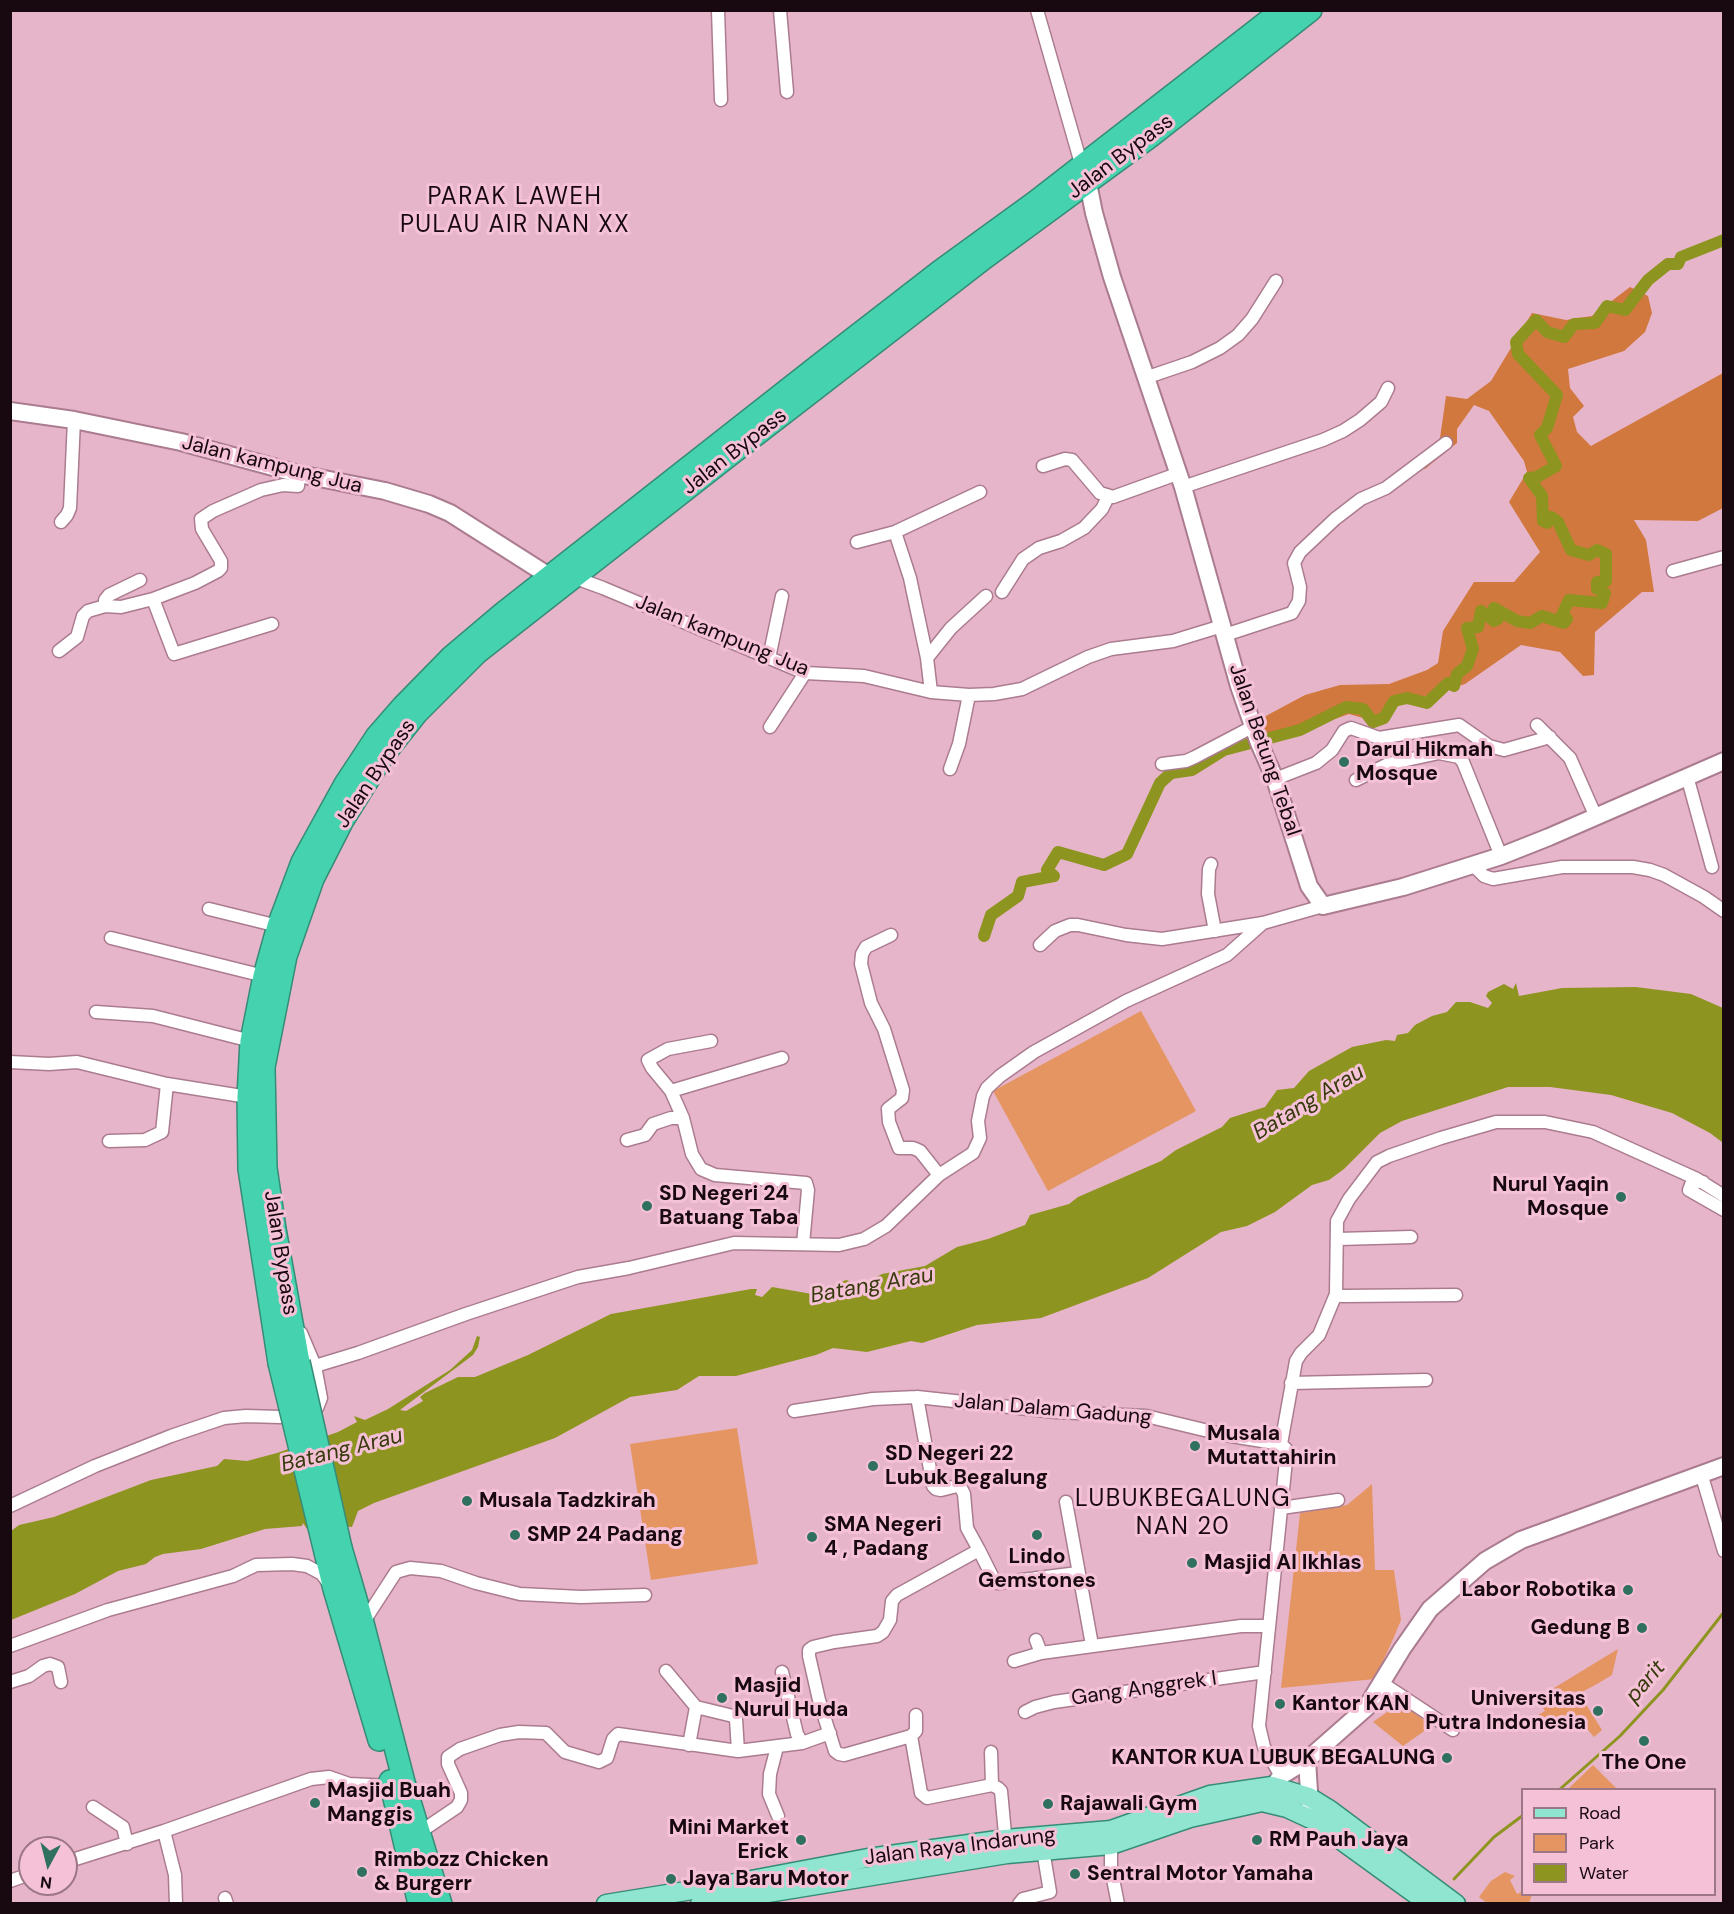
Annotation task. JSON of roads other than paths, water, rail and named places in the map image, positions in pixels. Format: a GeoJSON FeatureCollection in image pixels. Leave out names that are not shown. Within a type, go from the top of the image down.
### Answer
{"type":"FeatureCollection","features":[{"type":"Feature","properties":{"kind":"highway","name":"Jalan Bypass"},"geometry":{"type":"LineString","coordinates":[[1085,175],[1282,10]]}},
{"type":"Feature","properties":{"kind":"highway","name":"Jalan Bypass"},"geometry":{"type":"LineString","coordinates":[[419,1904],[391,1786],[333,1590],[333,1550],[286,1300],[266,1168],[256,1067],[251,1041],[264,976],[278,926],[302,862],[417,713],[477,654],[730,455],[940,271],[1085,175],[1151,136],[1311,10]]}},
{"type":"Feature","properties":{"kind":"highway","name":"Jalan Bypass"},"geometry":{"type":"LineString","coordinates":[[298,1364],[249,1169],[248,1097],[275,1009],[292,936],[335,817],[376,737],[451,657],[549,576],[826,371]]}},
{"type":"Feature","properties":{"kind":"highway","name":"Jalan Bypass"},"geometry":{"type":"LineString","coordinates":[[333,1550],[363,1623],[405,1782],[441,1904]]}},
{"type":"Feature","properties":{"kind":"main road","name":"Jalan Raya Indarung"},"geometry":{"type":"LineString","coordinates":[[606,1904],[735,1883],[877,1866],[1111,1830],[1210,1795],[1277,1781],[1330,1810],[1456,1904]]}},
{"type":"Feature","properties":{"kind":"main road","name":"Jalan Raya Indarung"},"geometry":{"type":"LineString","coordinates":[[1006,1846],[1043,1850],[1111,1845],[1190,1818],[1262,1802],[1287,1808],[1313,1820],[1429,1904]]}},
{"type":"Feature","properties":{"kind":"main road","name":"Jalan Raya Indarung"},"geometry":{"type":"LineString","coordinates":[[700,1904],[877,1866]]}},
{"type":"Feature","properties":{"kind":"street"},"geometry":{"type":"LineString","coordinates":[[718,10],[721,100]]}},
{"type":"Feature","properties":{"kind":"street"},"geometry":{"type":"LineString","coordinates":[[780,10],[787,92]]}},
{"type":"Feature","properties":{"kind":"street","name":"Jalan Betung Tebal"},"geometry":{"type":"LineString","coordinates":[[1037,10],[1112,277],[1180,481],[1239,686],[1275,779],[1310,886],[1323,906]]}},
{"type":"Feature","properties":{"kind":"street"},"geometry":{"type":"LineString","coordinates":[[1145,378],[1192,362],[1220,348],[1238,335],[1252,319],[1276,281]]}},
{"type":"Feature","properties":{"kind":"street"},"geometry":{"type":"LineString","coordinates":[[1043,466],[1065,459],[1072,460],[1100,493],[1108,497],[1117,497],[1323,440],[1360,420],[1381,402],[1388,388]]}},
{"type":"Feature","properties":{"kind":"street","name":"Jalan kampung Jua"},"geometry":{"type":"LineString","coordinates":[[10,411],[74,420],[181,442],[299,474],[385,491],[429,504],[450,513],[549,576]]}},
{"type":"Feature","properties":{"kind":"street"},"geometry":{"type":"LineString","coordinates":[[61,522],[70,508],[74,420]]}},
{"type":"Feature","properties":{"kind":"street","name":"Jalan kampung Jua"},"geometry":{"type":"LineString","coordinates":[[573,577],[805,673],[864,676],[931,692],[994,694],[1022,689],[1088,657],[1111,649],[1173,641],[1292,613],[1299,601],[1300,587],[1294,563],[1300,552],[1335,519],[1361,499],[1386,488],[1446,442]]}},
{"type":"Feature","properties":{"kind":"street"},"geometry":{"type":"LineString","coordinates":[[59,651],[76,638],[84,613],[94,608],[121,607],[153,599],[195,583],[221,568],[217,552],[202,529],[201,519],[272,486],[298,486],[299,474]]}},
{"type":"Feature","properties":{"kind":"street"},"geometry":{"type":"LineString","coordinates":[[857,542],[895,532],[980,492]]}},
{"type":"Feature","properties":{"kind":"street"},"geometry":{"type":"LineString","coordinates":[[1002,592],[1023,559],[1040,548],[1061,541],[1084,528],[1102,509],[1108,497]]}},
{"type":"Feature","properties":{"kind":"street"},"geometry":{"type":"LineString","coordinates":[[895,532],[910,578],[927,658],[931,692]]}},
{"type":"Feature","properties":{"kind":"street"},"geometry":{"type":"LineString","coordinates":[[1673,570],[1724,557]]}},
{"type":"Feature","properties":{"kind":"street"},"geometry":{"type":"LineString","coordinates":[[105,606],[105,600],[109,595],[140,580]]}},
{"type":"Feature","properties":{"kind":"street"},"geometry":{"type":"LineString","coordinates":[[927,658],[951,628],[987,596]]}},
{"type":"Feature","properties":{"kind":"street"},"geometry":{"type":"LineString","coordinates":[[769,658],[782,597]]}},
{"type":"Feature","properties":{"kind":"street"},"geometry":{"type":"LineString","coordinates":[[153,599],[174,654],[272,624]]}},
{"type":"Feature","properties":{"kind":"street"},"geometry":{"type":"LineString","coordinates":[[770,727],[805,673]]}},
{"type":"Feature","properties":{"kind":"street"},"geometry":{"type":"LineString","coordinates":[[950,769],[959,744],[969,695]]}},
{"type":"Feature","properties":{"kind":"street"},"geometry":{"type":"LineString","coordinates":[[1275,779],[1316,763],[1332,750],[1344,730],[1351,728],[1379,738],[1459,725],[1489,746],[1499,750],[1550,737]]}},
{"type":"Feature","properties":{"kind":"street"},"geometry":{"type":"LineString","coordinates":[[1537,725],[1572,763],[1596,817]]}},
{"type":"Feature","properties":{"kind":"street"},"geometry":{"type":"LineString","coordinates":[[1162,764],[1189,760],[1256,733]]}},
{"type":"Feature","properties":{"kind":"street"},"geometry":{"type":"LineString","coordinates":[[1356,780],[1388,764],[1439,753],[1459,757],[1501,856]]}},
{"type":"Feature","properties":{"kind":"street"},"geometry":{"type":"LineString","coordinates":[[1040,945],[1055,931],[1070,925],[1162,939],[1263,923],[1403,887],[1501,856],[1724,761]]}},
{"type":"Feature","properties":{"kind":"street"},"geometry":{"type":"LineString","coordinates":[[1687,776],[1712,867]]}},
{"type":"Feature","properties":{"kind":"street"},"geometry":{"type":"LineString","coordinates":[[1211,864],[1208,894],[1215,931]]}},
{"type":"Feature","properties":{"kind":"street"},"geometry":{"type":"LineString","coordinates":[[1473,865],[1484,876],[1493,879],[1562,867],[1633,867],[1650,870],[1695,892],[1724,911]]}},
{"type":"Feature","properties":{"kind":"street"},"geometry":{"type":"LineString","coordinates":[[209,909],[278,926]]}},
{"type":"Feature","properties":{"kind":"street"},"geometry":{"type":"LineString","coordinates":[[10,1506],[95,1466],[224,1418],[246,1416],[280,1418],[301,1415],[317,1408],[321,1398],[298,1364],[358,1353],[578,1277],[734,1244],[839,1245],[864,1239],[886,1226],[939,1175],[973,1154],[980,1138],[978,1121],[983,1096],[987,1088],[1000,1076],[1034,1052],[1126,1001],[1227,956],[1263,923]]}},
{"type":"Feature","properties":{"kind":"street"},"geometry":{"type":"LineString","coordinates":[[891,935],[866,947],[862,954],[861,964],[871,1003],[884,1029],[903,1090],[902,1098],[888,1109],[889,1122],[899,1148],[913,1148],[920,1152],[939,1175]]}},
{"type":"Feature","properties":{"kind":"street"},"geometry":{"type":"LineString","coordinates":[[111,938],[264,976]]}},
{"type":"Feature","properties":{"kind":"street"},"geometry":{"type":"LineString","coordinates":[[96,1012],[153,1016],[251,1041]]}},
{"type":"Feature","properties":{"kind":"street"},"geometry":{"type":"LineString","coordinates":[[711,1041],[668,1049],[648,1060],[671,1091],[683,1118],[692,1154],[701,1169],[715,1175],[806,1184],[808,1190],[803,1244]]}},
{"type":"Feature","properties":{"kind":"street"},"geometry":{"type":"LineString","coordinates":[[671,1091],[782,1058]]}},
{"type":"Feature","properties":{"kind":"street"},"geometry":{"type":"LineString","coordinates":[[10,1062],[49,1064],[77,1062],[167,1084],[248,1097]]}},
{"type":"Feature","properties":{"kind":"street"},"geometry":{"type":"LineString","coordinates":[[109,1142],[145,1140],[162,1132],[167,1084]]}},
{"type":"Feature","properties":{"kind":"street"},"geometry":{"type":"LineString","coordinates":[[627,1140],[645,1135],[653,1124],[671,1118],[683,1118]]}},
{"type":"Feature","properties":{"kind":"street"},"geometry":{"type":"LineString","coordinates":[[1277,1781],[1259,1726],[1286,1449],[1281,1444],[1296,1361],[1319,1335],[1336,1294],[1338,1239],[1336,1226],[1339,1217],[1349,1199],[1377,1162],[1442,1138],[1496,1122],[1545,1122],[1593,1132],[1703,1182],[1724,1196]]}},
{"type":"Feature","properties":{"kind":"street"},"geometry":{"type":"LineString","coordinates":[[1703,1182],[1692,1182],[1689,1190],[1724,1210]]}},
{"type":"Feature","properties":{"kind":"street"},"geometry":{"type":"LineString","coordinates":[[1338,1239],[1411,1237]]}},
{"type":"Feature","properties":{"kind":"street"},"geometry":{"type":"LineString","coordinates":[[1336,1294],[1342,1296],[1456,1295]]}},
{"type":"Feature","properties":{"kind":"street"},"geometry":{"type":"LineString","coordinates":[[1291,1383],[1426,1380]]}},
{"type":"Feature","properties":{"kind":"street"},"geometry":{"type":"LineString","coordinates":[[917,1397],[933,1486],[941,1490],[957,1486],[961,1488],[964,1494],[967,1528],[994,1580],[998,1583],[1078,1573]]}},
{"type":"Feature","properties":{"kind":"street","name":"Jalan Dalam Gadung"},"geometry":{"type":"LineString","coordinates":[[794,1411],[873,1399],[917,1397],[1056,1412],[1146,1416],[1225,1435],[1281,1444]]}},
{"type":"Feature","properties":{"kind":"street"},"geometry":{"type":"LineString","coordinates":[[1262,1802],[1277,1781],[1307,1761],[1366,1708],[1430,1609],[1485,1560],[1521,1540],[1724,1466]]}},
{"type":"Feature","properties":{"kind":"street"},"geometry":{"type":"LineString","coordinates":[[1701,1473],[1724,1551]]}},
{"type":"Feature","properties":{"kind":"street"},"geometry":{"type":"LineString","coordinates":[[1281,1508],[1338,1500]]}},
{"type":"Feature","properties":{"kind":"street"},"geometry":{"type":"LineString","coordinates":[[1066,1502],[1092,1645]]}},
{"type":"Feature","properties":{"kind":"street"},"geometry":{"type":"LineString","coordinates":[[916,1715],[916,1731],[911,1736],[844,1755],[836,1751],[819,1700],[808,1656],[811,1648],[877,1636],[883,1632],[890,1620],[892,1601],[897,1595],[979,1550]]}},
{"type":"Feature","properties":{"kind":"street"},"geometry":{"type":"LineString","coordinates":[[10,1646],[108,1610],[233,1576],[256,1565],[307,1566],[322,1574],[333,1590]]}},
{"type":"Feature","properties":{"kind":"street"},"geometry":{"type":"LineString","coordinates":[[363,1623],[396,1572],[410,1568],[441,1571],[520,1594],[581,1597],[645,1595]]}},
{"type":"Feature","properties":{"kind":"street"},"geometry":{"type":"LineString","coordinates":[[1014,1660],[1092,1645],[1241,1626],[1269,1626]]}},
{"type":"Feature","properties":{"kind":"street"},"geometry":{"type":"LineString","coordinates":[[1036,1640],[1041,1653]]}},
{"type":"Feature","properties":{"kind":"street"},"geometry":{"type":"LineString","coordinates":[[10,1682],[29,1676],[50,1664],[58,1667],[61,1682]]}},
{"type":"Feature","properties":{"kind":"street"},"geometry":{"type":"LineString","coordinates":[[666,1671],[696,1707],[733,1716],[736,1719],[738,1751]]}},
{"type":"Feature","properties":{"kind":"street"},"geometry":{"type":"LineString","coordinates":[[782,1672],[802,1743]]}},
{"type":"Feature","properties":{"kind":"street","name":"Gang Anggrek I"},"geometry":{"type":"LineString","coordinates":[[1025,1712],[1054,1702],[1264,1672]]}},
{"type":"Feature","properties":{"kind":"street"},"geometry":{"type":"LineString","coordinates":[[1382,1683],[1453,1730]]}},
{"type":"Feature","properties":{"kind":"street"},"geometry":{"type":"LineString","coordinates":[[689,1745],[696,1707]]}},
{"type":"Feature","properties":{"kind":"street"},"geometry":{"type":"LineString","coordinates":[[421,1836],[457,1808],[461,1800],[461,1793],[447,1764],[448,1757],[482,1740],[519,1732],[546,1733],[565,1752],[599,1762],[607,1758],[613,1738],[618,1734],[738,1751],[802,1743],[830,1733]]}},
{"type":"Feature","properties":{"kind":"street"},"geometry":{"type":"LineString","coordinates":[[911,1736],[922,1796],[932,1798],[992,1785],[998,1788],[1006,1846]]}},
{"type":"Feature","properties":{"kind":"street"},"geometry":{"type":"LineString","coordinates":[[777,1747],[770,1774],[769,1794],[778,1816]]}},
{"type":"Feature","properties":{"kind":"street"},"geometry":{"type":"LineString","coordinates":[[990,1752],[992,1785]]}},
{"type":"Feature","properties":{"kind":"street"},"geometry":{"type":"LineString","coordinates":[[1307,1761],[1313,1820]]}},
{"type":"Feature","properties":{"kind":"street"},"geometry":{"type":"LineString","coordinates":[[78,1858],[127,1844],[311,1779],[329,1777],[349,1784],[391,1786]]}},
{"type":"Feature","properties":{"kind":"street"},"geometry":{"type":"LineString","coordinates":[[93,1807],[123,1827],[127,1844]]}},
{"type":"Feature","properties":{"kind":"street"},"geometry":{"type":"LineString","coordinates":[[165,1831],[175,1875],[176,1904]]}},
{"type":"Feature","properties":{"kind":"street"},"geometry":{"type":"LineString","coordinates":[[1111,1845],[1111,1869],[1118,1904]]}},
{"type":"Feature","properties":{"kind":"street"},"geometry":{"type":"LineString","coordinates":[[1019,1904],[1023,1899],[1050,1892],[1043,1850]]}},
{"type":"Feature","properties":{"kind":"water","name":"Batang Arau"},"geometry":{"type":"Polygon","coordinates":[[[1516,983],[1519,996],[1562,988],[1636,987],[1691,994],[1723,1008],[1723,1146],[1722,1142],[1710,1133],[1672,1113],[1611,1095],[1550,1087],[1508,1087],[1402,1121],[1380,1133],[1344,1169],[1329,1180],[1312,1185],[1275,1212],[1247,1226],[1221,1232],[1148,1278],[1041,1318],[977,1325],[922,1343],[911,1341],[867,1352],[833,1348],[816,1355],[736,1376],[699,1376],[677,1390],[630,1397],[555,1438],[374,1503],[358,1511],[352,1527],[312,1524],[307,1529],[303,1523],[302,1526],[265,1529],[201,1549],[163,1554],[146,1564],[118,1571],[75,1594],[11,1620],[11,1531],[19,1525],[54,1517],[151,1480],[217,1466],[224,1459],[247,1461],[338,1432],[357,1422],[354,1416],[365,1420],[388,1409],[450,1370],[472,1350],[477,1336],[480,1337],[478,1347],[473,1355],[400,1410],[406,1411],[423,1401],[420,1397],[425,1393],[458,1377],[475,1377],[528,1355],[611,1314],[751,1289],[757,1289],[755,1295],[762,1297],[772,1287],[812,1294],[846,1280],[861,1285],[882,1274],[925,1266],[957,1247],[988,1239],[1025,1225],[1030,1215],[1069,1204],[1078,1197],[1161,1161],[1176,1150],[1222,1127],[1230,1118],[1265,1107],[1277,1090],[1294,1088],[1309,1071],[1352,1047],[1386,1040],[1395,1041],[1397,1035],[1408,1033],[1415,1025],[1432,1016],[1447,1012],[1456,1002],[1470,1002],[1488,1008],[1492,1003],[1486,996],[1488,992],[1504,984],[1513,989],[1516,983]]]}},
{"type":"Feature","properties":{"kind":"waterway"},"geometry":{"type":"LineString","coordinates":[[984,936],[991,915],[1018,896],[1022,882],[1054,876],[1047,870],[1058,852],[1104,865],[1127,854],[1160,783],[1171,773],[1192,770],[1224,750],[1300,730],[1346,707],[1363,709],[1373,722],[1384,718],[1394,701],[1407,698],[1427,703],[1448,683],[1454,686],[1457,674],[1467,666],[1473,649],[1467,628],[1478,627],[1481,611],[1494,621],[1498,619],[1494,608],[1517,621],[1530,623],[1542,616],[1564,623],[1567,619],[1562,615],[1569,600],[1602,603],[1605,593],[1597,589],[1597,582],[1606,581],[1606,554],[1597,550],[1589,555],[1571,550],[1558,522],[1551,517],[1547,523],[1543,521],[1542,496],[1529,478],[1537,477],[1556,466],[1540,435],[1547,428],[1557,395],[1518,354],[1516,342],[1536,320],[1547,332],[1564,337],[1574,324],[1595,323],[1607,306],[1625,310],[1648,280],[1668,264],[1678,264],[1681,257],[1724,240]]}},
{"type":"Feature","properties":{"kind":"waterway","name":"parit"},"geometry":{"type":"LineString","coordinates":[[1561,1788],[1620,1736],[1663,1690],[1724,1612]]}},
{"type":"Feature","properties":{"kind":"waterway","name":"parit"},"geometry":{"type":"LineString","coordinates":[[1454,1879],[1494,1837],[1521,1817]]}},
{"type":"Feature","properties":{"kind":"place","name":"Darul Hikmah Mosque"},"geometry":{"type":"Point","coordinates":[1344,762]}},
{"type":"Feature","properties":{"kind":"place","name":"Nurul Yaqin Mosque"},"geometry":{"type":"Point","coordinates":[1621,1197]}},
{"type":"Feature","properties":{"kind":"place","name":"SD Negeri 24 Batuang Taba"},"geometry":{"type":"Point","coordinates":[647,1206]}},
{"type":"Feature","properties":{"kind":"place","name":"Musala Mutattahirin"},"geometry":{"type":"Point","coordinates":[1195,1446]}},
{"type":"Feature","properties":{"kind":"place","name":"SD Negeri 22 Lubuk Begalung"},"geometry":{"type":"Point","coordinates":[873,1466]}},
{"type":"Feature","properties":{"kind":"place","name":"Musala Tadzkirah"},"geometry":{"type":"Point","coordinates":[467,1501]}},
{"type":"Feature","properties":{"kind":"place","name":"SMP 24 Padang"},"geometry":{"type":"Point","coordinates":[515,1535]}},
{"type":"Feature","properties":{"kind":"place","name":"Lindo Gemstones"},"geometry":{"type":"Point","coordinates":[1037,1535]}},
{"type":"Feature","properties":{"kind":"place","name":"SMA Negeri 4 , Padang"},"geometry":{"type":"Point","coordinates":[812,1537]}},
{"type":"Feature","properties":{"kind":"place","name":"Masjid Al Ikhlas"},"geometry":{"type":"Point","coordinates":[1192,1563]}},
{"type":"Feature","properties":{"kind":"place","name":"Labor Robotika"},"geometry":{"type":"Point","coordinates":[1628,1590]}},
{"type":"Feature","properties":{"kind":"place","name":"Gedung B"},"geometry":{"type":"Point","coordinates":[1642,1628]}},
{"type":"Feature","properties":{"kind":"place","name":"Masjid Nurul Huda"},"geometry":{"type":"Point","coordinates":[722,1698]}},
{"type":"Feature","properties":{"kind":"place","name":"Kantor KAN"},"geometry":{"type":"Point","coordinates":[1280,1704]}},
{"type":"Feature","properties":{"kind":"place","name":"Universitas Putra Indonesia"},"geometry":{"type":"Point","coordinates":[1598,1711]}},
{"type":"Feature","properties":{"kind":"place","name":"The One"},"geometry":{"type":"Point","coordinates":[1644,1741]}},
{"type":"Feature","properties":{"kind":"place","name":"KANTOR KUA LUBUK BEGALUNG"},"geometry":{"type":"Point","coordinates":[1447,1758]}},
{"type":"Feature","properties":{"kind":"place","name":"Masjid Buah Manggis"},"geometry":{"type":"Point","coordinates":[315,1803]}},
{"type":"Feature","properties":{"kind":"place","name":"Rajawali Gym"},"geometry":{"type":"Point","coordinates":[1048,1804]}},
{"type":"Feature","properties":{"kind":"place","name":"Mini Market Erick"},"geometry":{"type":"Point","coordinates":[801,1840]}},
{"type":"Feature","properties":{"kind":"place","name":"RM Pauh Jaya"},"geometry":{"type":"Point","coordinates":[1257,1840]}},
{"type":"Feature","properties":{"kind":"place","name":"Rimbozz Chicken & Burgerr"},"geometry":{"type":"Point","coordinates":[362,1872]}},
{"type":"Feature","properties":{"kind":"place","name":"Sentral Motor Yamaha"},"geometry":{"type":"Point","coordinates":[1075,1874]}},
{"type":"Feature","properties":{"kind":"place","name":"Jaya Baru Motor"},"geometry":{"type":"Point","coordinates":[671,1879]}},
{"type":"Feature","properties":{"kind":"district","name":"PARAK LAWEH PULAU AIR NAN XX"},"geometry":{"type":"Point","coordinates":[515,212]}},
{"type":"Feature","properties":{"kind":"district","name":"LUBUKBEGALUNG NAN 20"},"geometry":{"type":"Point","coordinates":[1183,1514]}}]}
